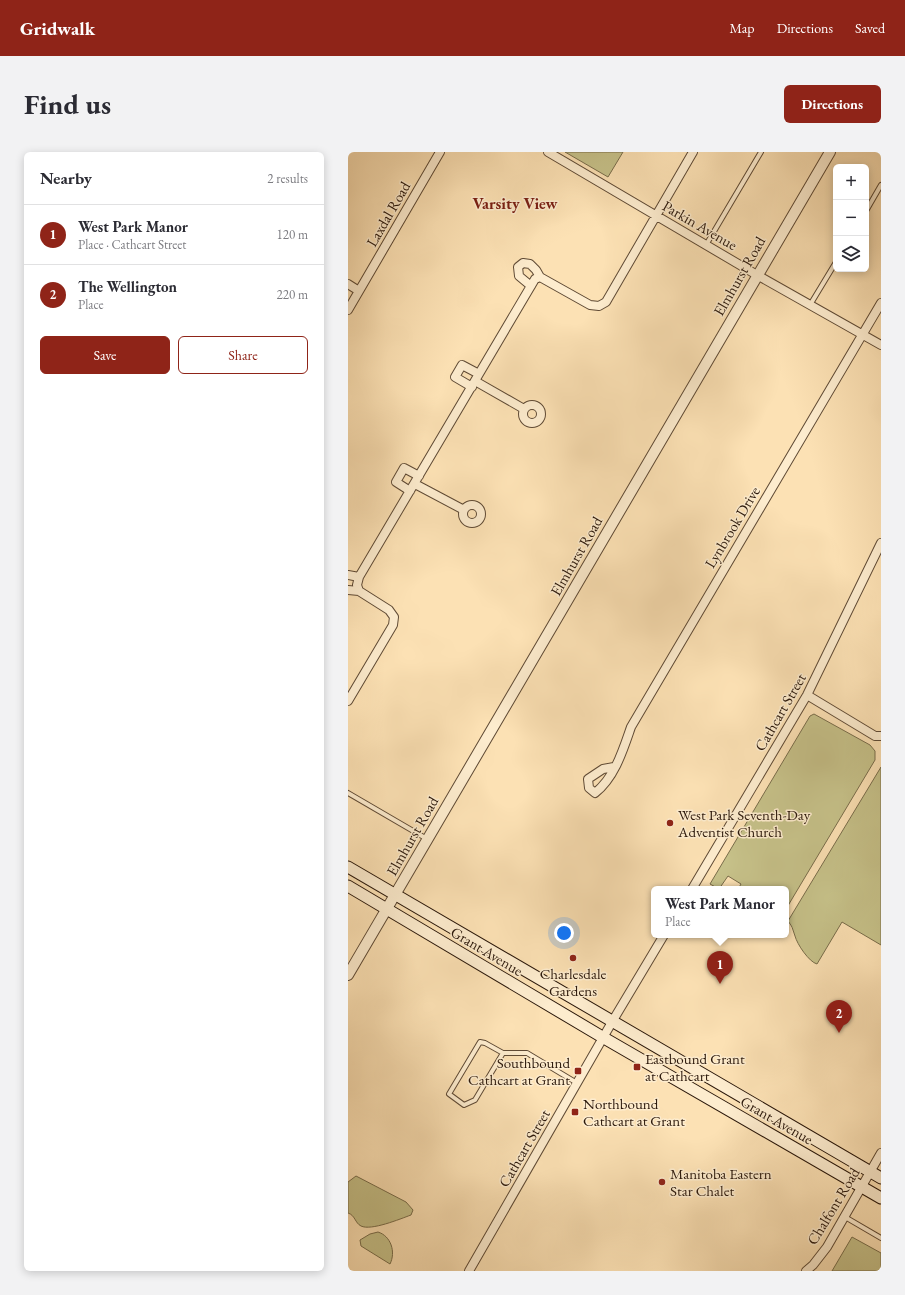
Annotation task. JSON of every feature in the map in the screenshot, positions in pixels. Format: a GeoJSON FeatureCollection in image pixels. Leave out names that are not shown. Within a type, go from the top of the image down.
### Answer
{"type":"FeatureCollection","features":[{"type":"Feature","properties":{"kind":"main road","name":"Grant Avenue"},"geometry":{"type":"LineString","coordinates":[[348,867],[881,1178]]}},
{"type":"Feature","properties":{"kind":"main road","name":"Grant Avenue"},"geometry":{"type":"LineString","coordinates":[[348,886],[604,1038],[881,1198]]}},
{"type":"Feature","properties":{"kind":"street","name":"Laxdal Road"},"geometry":{"type":"LineString","coordinates":[[348,310],[440,152]]}},
{"type":"Feature","properties":{"kind":"street","name":"Parkin Avenue"},"geometry":{"type":"LineString","coordinates":[[548,152],[757,275],[881,345]]}},
{"type":"Feature","properties":{"kind":"street"},"geometry":{"type":"LineString","coordinates":[[531,286],[520,276],[518,267],[523,263],[530,264],[540,277],[590,305],[599,306],[606,302],[693,152]]}},
{"type":"Feature","properties":{"kind":"street","name":"Elmhurst Road"},"geometry":{"type":"LineString","coordinates":[[348,975],[830,152]]}},
{"type":"Feature","properties":{"kind":"street"},"geometry":{"type":"LineString","coordinates":[[359,591],[357,585],[359,577],[535,278],[540,277]]}},
{"type":"Feature","properties":{"kind":"street"},"geometry":{"type":"LineString","coordinates":[[348,284],[359,291]]}},
{"type":"Feature","properties":{"kind":"street","name":"Lynbrook Drive"},"geometry":{"type":"LineString","coordinates":[[614,767],[620,757],[631,727],[881,303]]}},
{"type":"Feature","properties":{"kind":"street"},"geometry":{"type":"LineString","coordinates":[[475,381],[524,409]]}},
{"type":"Feature","properties":{"kind":"street"},"geometry":{"type":"LineString","coordinates":[[415,484],[464,510]]}},
{"type":"Feature","properties":{"kind":"street","name":"Cathcart Street"},"geometry":{"type":"LineString","coordinates":[[694,886],[807,695],[881,543]]}},
{"type":"Feature","properties":{"kind":"street"},"geometry":{"type":"LineString","coordinates":[[348,575],[359,577]]}},
{"type":"Feature","properties":{"kind":"street"},"geometry":{"type":"LineString","coordinates":[[348,590],[359,591],[389,610],[394,617],[393,624],[348,701]]}},
{"type":"Feature","properties":{"kind":"street"},"geometry":{"type":"LineString","coordinates":[[807,695],[876,736],[881,736]]}},
{"type":"Feature","properties":{"kind":"street","name":"Cathcart Street"},"geometry":{"type":"LineString","coordinates":[[469,1271],[612,1022],[662,938]]}},
{"type":"Feature","properties":{"kind":"street","name":"Chalfont Road"},"geometry":{"type":"LineString","coordinates":[[806,1271],[813,1265],[827,1247],[881,1152]]}},
{"type":"Feature","properties":{"kind":"lane"},"geometry":{"type":"LineString","coordinates":[[706,245],[761,152]]}},
{"type":"Feature","properties":{"kind":"lane"},"geometry":{"type":"LineString","coordinates":[[869,206],[881,185]]}},
{"type":"Feature","properties":{"kind":"lane"},"geometry":{"type":"LineString","coordinates":[[810,305],[833,267]]}},
{"type":"Feature","properties":{"kind":"lane"},"geometry":{"type":"LineString","coordinates":[[348,792],[428,839]]}},
{"type":"Feature","properties":{"kind":"lane"},"geometry":{"type":"LineString","coordinates":[[503,1053],[475,1100],[464,1105],[449,1094],[480,1042],[485,1043],[503,1053],[527,1053],[578,1083]]}},
{"type":"Feature","properties":{"kind":"lane"},"geometry":{"type":"LineString","coordinates":[[845,1217],[881,1238]]}},
{"type":"Feature","properties":{"kind":"shaded area"},"geometry":{"type":"Polygon","coordinates":[[[565,152],[623,152],[608,177],[565,152]]]}},
{"type":"Feature","properties":{"kind":"shaded area"},"geometry":{"type":"Polygon","coordinates":[[[814,714],[870,745],[875,751],[875,760],[789,904],[789,886],[740,886],[741,884],[728,876],[721,886],[714,886],[710,884],[810,716],[814,714]]]}},
{"type":"Feature","properties":{"kind":"shaded area"},"geometry":{"type":"Polygon","coordinates":[[[881,767],[881,945],[842,922],[817,964],[810,960],[801,948],[789,922],[789,919],[881,767]]]}},
{"type":"Feature","properties":{"kind":"shaded area"},"geometry":{"type":"Polygon","coordinates":[[[356,1176],[406,1202],[413,1210],[411,1215],[378,1226],[366,1227],[359,1225],[352,1215],[348,1213],[348,1182],[356,1176]]]}},
{"type":"Feature","properties":{"kind":"shaded area"},"geometry":{"type":"Polygon","coordinates":[[[378,1232],[386,1237],[391,1245],[392,1259],[390,1264],[361,1246],[360,1240],[370,1234],[378,1232]]]}},
{"type":"Feature","properties":{"kind":"shaded area"},"geometry":{"type":"Polygon","coordinates":[[[852,1237],[881,1253],[881,1271],[832,1271],[852,1237]]]}},
{"type":"Feature","properties":{"kind":"place","name":"West Park Seventh-Day Adventist Church"},"geometry":{"type":"Point","coordinates":[670,823]}},
{"type":"Feature","properties":{"kind":"place","name":"Charlesdale Gardens"},"geometry":{"type":"Point","coordinates":[573,958]}},
{"type":"Feature","properties":{"kind":"place","name":"West Park Manor"},"geometry":{"type":"Point","coordinates":[720,984]}},
{"type":"Feature","properties":{"kind":"place","name":"The Wellington"},"geometry":{"type":"Point","coordinates":[839,1033]}},
{"type":"Feature","properties":{"kind":"place","name":"Eastbound Grant at Cathcart"},"geometry":{"type":"Point","coordinates":[637,1067]}},
{"type":"Feature","properties":{"kind":"place","name":"Southbound Cathcart at Grant"},"geometry":{"type":"Point","coordinates":[578,1071]}},
{"type":"Feature","properties":{"kind":"place","name":"Northbound Cathcart at Grant"},"geometry":{"type":"Point","coordinates":[575,1112]}},
{"type":"Feature","properties":{"kind":"place","name":"Manitoba Eastern Star Chalet"},"geometry":{"type":"Point","coordinates":[662,1182]}},
{"type":"Feature","properties":{"kind":"district","name":"Varsity View"},"geometry":{"type":"Point","coordinates":[515,203]}}]}
